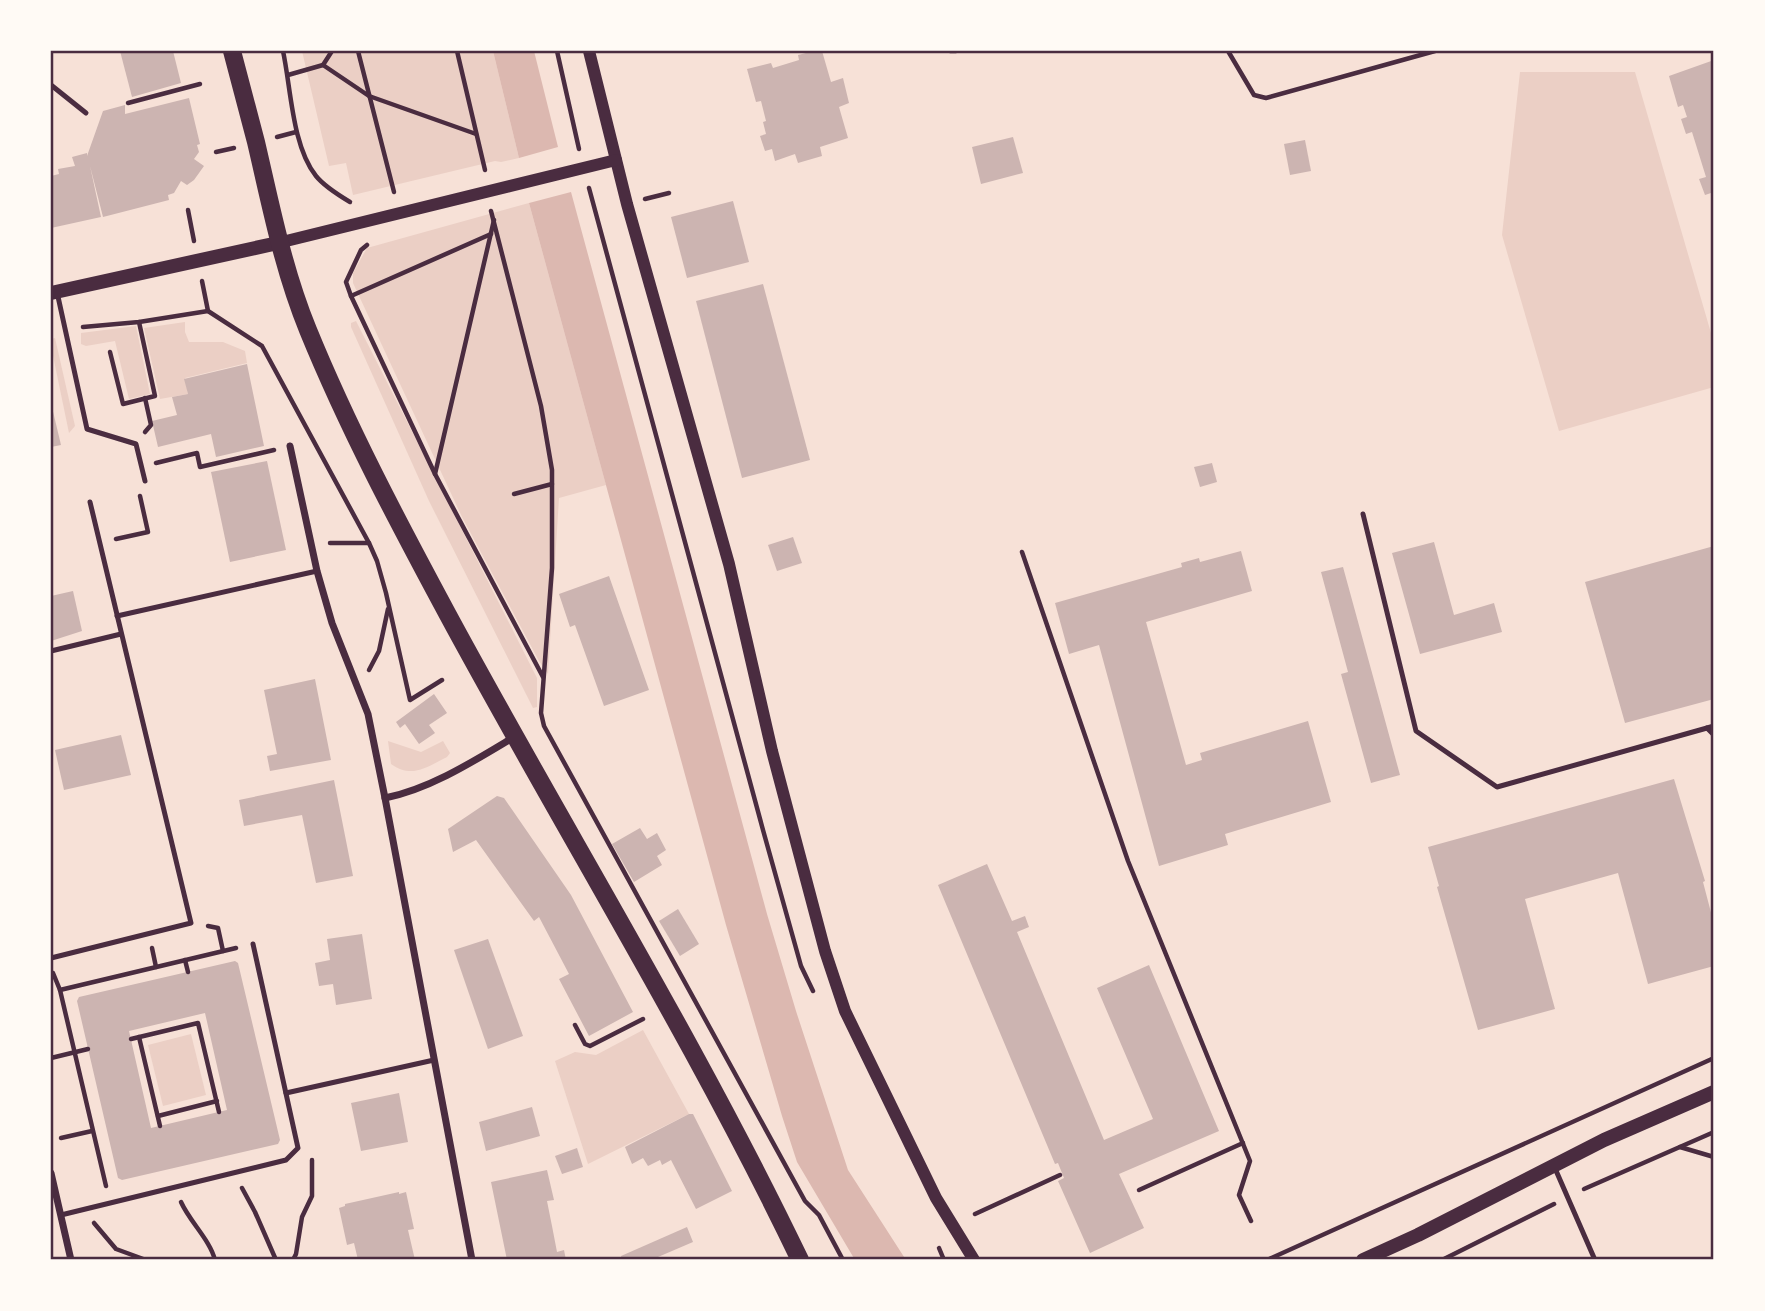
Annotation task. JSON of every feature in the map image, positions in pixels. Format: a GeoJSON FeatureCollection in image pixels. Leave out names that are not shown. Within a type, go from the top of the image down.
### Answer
{"type":"FeatureCollection","features":[{"type":"Feature","properties":{"kind":"main road"},"geometry":{"type":"LineString","coordinates":[[232,51],[278,243],[307,328],[379,484],[514,737],[747,1152],[800,1260]]}},
{"type":"Feature","properties":{"kind":"main road"},"geometry":{"type":"LineString","coordinates":[[54,293],[278,243]]}},
{"type":"Feature","properties":{"kind":"main road"},"geometry":{"type":"LineString","coordinates":[[1363,1260],[1418,1235],[1604,1140],[1714,1092]]}},
{"type":"Feature","properties":{"kind":"street"},"geometry":{"type":"LineString","coordinates":[[589,51],[616,160],[729,564],[772,751],[825,951],[845,1011],[936,1198],[974,1260]]}},
{"type":"Feature","properties":{"kind":"street"},"geometry":{"type":"LineString","coordinates":[[278,243],[616,160]]}},
{"type":"Feature","properties":{"kind":"street"},"geometry":{"type":"LineString","coordinates":[[290,446],[317,570],[332,623],[368,714],[472,1260]]}},
{"type":"Feature","properties":{"kind":"street"},"geometry":{"type":"LineString","coordinates":[[385,798],[408,794],[514,737]]}},
{"type":"Feature","properties":{"kind":"street"},"geometry":{"type":"LineString","coordinates":[[51,1173],[71,1260]]}},
{"type":"Feature","properties":{"kind":"lane"},"geometry":{"type":"LineString","coordinates":[[51,85],[86,113]]}},
{"type":"Feature","properties":{"kind":"lane"},"geometry":{"type":"LineString","coordinates":[[54,293],[65,329],[87,429],[136,444],[145,481]]}},
{"type":"Feature","properties":{"kind":"lane"},"geometry":{"type":"LineString","coordinates":[[51,958],[191,923],[90,502]]}},
{"type":"Feature","properties":{"kind":"lane"},"geometry":{"type":"LineString","coordinates":[[1363,514],[1416,731],[1497,787],[1714,726]]}},
{"type":"Feature","properties":{"kind":"lane"},"geometry":{"type":"LineString","coordinates":[[117,616],[317,570]]}},
{"type":"Feature","properties":{"kind":"lane"},"geometry":{"type":"LineString","coordinates":[[51,651],[121,634]]}},
{"type":"Feature","properties":{"kind":"lane"},"geometry":{"type":"LineString","coordinates":[[1707,728],[1714,735]]}},
{"type":"Feature","properties":{"kind":"lane"},"geometry":{"type":"LineString","coordinates":[[61,1215],[286,1160],[298,1148],[253,944]]}},
{"type":"Feature","properties":{"kind":"lane"},"geometry":{"type":"LineString","coordinates":[[286,1093],[434,1060]]}},
{"type":"Feature","properties":{"kind":"lane"},"geometry":{"type":"LineString","coordinates":[[1554,1166],[1595,1260]]}},
{"type":"Feature","properties":{"kind":"path"},"geometry":{"type":"LineString","coordinates":[[283,51],[296,132],[316,176],[349,202],[357,201]]}},
{"type":"Feature","properties":{"kind":"path"},"geometry":{"type":"LineString","coordinates":[[288,75],[323,65],[332,51]]}},
{"type":"Feature","properties":{"kind":"path"},"geometry":{"type":"LineString","coordinates":[[358,51],[394,193]]}},
{"type":"Feature","properties":{"kind":"path"},"geometry":{"type":"LineString","coordinates":[[457,51],[485,171]]}},
{"type":"Feature","properties":{"kind":"path"},"geometry":{"type":"LineString","coordinates":[[557,51],[578,170],[594,212],[801,966],[818,1001]]}},
{"type":"Feature","properties":{"kind":"path"},"geometry":{"type":"LineString","coordinates":[[950,51],[956,51]]}},
{"type":"Feature","properties":{"kind":"path"},"geometry":{"type":"LineString","coordinates":[[1228,51],[1254,95],[1266,98],[1435,51]]}},
{"type":"Feature","properties":{"kind":"path"},"geometry":{"type":"LineString","coordinates":[[323,65],[369,96],[476,134]]}},
{"type":"Feature","properties":{"kind":"path"},"geometry":{"type":"LineString","coordinates":[[128,103],[200,85]]}},
{"type":"Feature","properties":{"kind":"path"},"geometry":{"type":"LineString","coordinates":[[384,195],[407,190]]}},
{"type":"Feature","properties":{"kind":"path"},"geometry":{"type":"LineString","coordinates":[[478,214],[491,211],[494,219],[541,406],[552,470],[552,568],[541,713],[544,726],[805,1201],[819,1215],[843,1260]]}},
{"type":"Feature","properties":{"kind":"path"},"geometry":{"type":"LineString","coordinates":[[435,474],[494,219]]}},
{"type":"Feature","properties":{"kind":"path"},"geometry":{"type":"LineString","coordinates":[[351,296],[491,234]]}},
{"type":"Feature","properties":{"kind":"path"},"geometry":{"type":"LineString","coordinates":[[373,240],[361,250],[346,282],[351,296],[435,474],[544,678]]}},
{"type":"Feature","properties":{"kind":"path"},"geometry":{"type":"LineString","coordinates":[[65,329],[139,322],[208,311],[262,346],[377,561],[410,700],[442,680]]}},
{"type":"Feature","properties":{"kind":"path"},"geometry":{"type":"LineString","coordinates":[[110,352],[123,404],[155,396],[139,322]]}},
{"type":"Feature","properties":{"kind":"path"},"geometry":{"type":"LineString","coordinates":[[136,444],[151,425],[145,398]]}},
{"type":"Feature","properties":{"kind":"path"},"geometry":{"type":"LineString","coordinates":[[141,466],[197,453],[200,467],[290,446],[307,431]]}},
{"type":"Feature","properties":{"kind":"path"},"geometry":{"type":"LineString","coordinates":[[100,543],[148,532],[137,483],[145,481]]}},
{"type":"Feature","properties":{"kind":"path"},"geometry":{"type":"LineString","coordinates":[[514,495],[552,484]]}},
{"type":"Feature","properties":{"kind":"path"},"geometry":{"type":"LineString","coordinates":[[312,544],[369,543]]}},
{"type":"Feature","properties":{"kind":"path"},"geometry":{"type":"LineString","coordinates":[[1022,552],[1128,861],[1250,1161],[1240,1195],[1251,1221]]}},
{"type":"Feature","properties":{"kind":"path"},"geometry":{"type":"LineString","coordinates":[[360,690],[379,651],[388,608]]}},
{"type":"Feature","properties":{"kind":"path"},"geometry":{"type":"LineString","coordinates":[[220,937],[223,951]]}},
{"type":"Feature","properties":{"kind":"path"},"geometry":{"type":"LineString","coordinates":[[110,1204],[60,990],[253,944]]}},
{"type":"Feature","properties":{"kind":"path"},"geometry":{"type":"LineString","coordinates":[[185,960],[188,972]]}},
{"type":"Feature","properties":{"kind":"path"},"geometry":{"type":"LineString","coordinates":[[197,1015],[219,1112]]}},
{"type":"Feature","properties":{"kind":"path"},"geometry":{"type":"LineString","coordinates":[[575,1025],[585,1044],[590,1046],[643,1019]]}},
{"type":"Feature","properties":{"kind":"path"},"geometry":{"type":"LineString","coordinates":[[131,1039],[198,1023]]}},
{"type":"Feature","properties":{"kind":"path"},"geometry":{"type":"LineString","coordinates":[[139,1037],[160,1126]]}},
{"type":"Feature","properties":{"kind":"path"},"geometry":{"type":"LineString","coordinates":[[51,1058],[88,1049]]}},
{"type":"Feature","properties":{"kind":"path"},"geometry":{"type":"LineString","coordinates":[[1267,1260],[1714,1058]]}},
{"type":"Feature","properties":{"kind":"path"},"geometry":{"type":"LineString","coordinates":[[158,1116],[217,1101]]}},
{"type":"Feature","properties":{"kind":"path"},"geometry":{"type":"LineString","coordinates":[[61,1138],[92,1130]]}},
{"type":"Feature","properties":{"kind":"path"},"geometry":{"type":"LineString","coordinates":[[1139,1190],[1243,1143]]}},
{"type":"Feature","properties":{"kind":"path"},"geometry":{"type":"LineString","coordinates":[[1679,1147],[1714,1157]]}},
{"type":"Feature","properties":{"kind":"path"},"geometry":{"type":"LineString","coordinates":[[293,1260],[302,1217],[312,1196],[313,1161],[298,1148]]}},
{"type":"Feature","properties":{"kind":"path"},"geometry":{"type":"LineString","coordinates":[[234,1174],[255,1212],[276,1260]]}},
{"type":"Feature","properties":{"kind":"path"},"geometry":{"type":"LineString","coordinates":[[975,1214],[1060,1175]]}},
{"type":"Feature","properties":{"kind":"path"},"geometry":{"type":"LineString","coordinates":[[175,1188],[189,1218],[215,1260]]}},
{"type":"Feature","properties":{"kind":"path"},"geometry":{"type":"LineString","coordinates":[[83,1210],[116,1249],[146,1260]]}},
{"type":"Feature","properties":{"kind":"shaded area"},"geometry":{"type":"Polygon","coordinates":[[[302,51],[493,51],[519,158],[495,161],[353,195],[346,163],[329,166],[302,51]]]}},
{"type":"Feature","properties":{"kind":"shaded area"},"geometry":{"type":"Polygon","coordinates":[[[493,51],[534,51],[558,147],[519,158],[493,51]]]}},
{"type":"Feature","properties":{"kind":"shaded area"},"geometry":{"type":"Polygon","coordinates":[[[1520,72],[1635,72],[1711,333],[1714,333],[1714,387],[1559,431],[1502,235],[1520,72]]]}},
{"type":"Feature","properties":{"kind":"shaded area"},"geometry":{"type":"Polygon","coordinates":[[[571,192],[767,914],[796,1011],[848,1170],[906,1260],[855,1260],[797,1162],[782,1116],[726,925],[529,203],[571,192]]]}},
{"type":"Feature","properties":{"kind":"shaded area"},"geometry":{"type":"Polygon","coordinates":[[[529,203],[606,485],[559,498],[548,674],[462,517],[353,283],[353,273],[367,248],[529,203]]]}},
{"type":"Feature","properties":{"kind":"shaded area"},"geometry":{"type":"Polygon","coordinates":[[[356,321],[537,678],[537,707],[533,708],[429,501],[351,327],[351,323],[356,321]]]}},
{"type":"Feature","properties":{"kind":"shaded area"},"geometry":{"type":"Polygon","coordinates":[[[185,322],[189,342],[223,342],[245,351],[247,363],[185,378],[188,394],[160,399],[144,328],[185,322]]]}},
{"type":"Feature","properties":{"kind":"shaded area"},"geometry":{"type":"Polygon","coordinates":[[[136,326],[150,394],[129,399],[115,341],[86,346],[81,344],[81,333],[136,326]]]}},
{"type":"Feature","properties":{"kind":"shaded area"},"geometry":{"type":"Polygon","coordinates":[[[55,338],[75,426],[69,433],[51,346],[51,339],[55,338]]]}},
{"type":"Feature","properties":{"kind":"shaded area"},"geometry":{"type":"Polygon","coordinates":[[[388,741],[421,752],[443,741],[450,753],[426,768],[406,771],[391,764],[388,741]]]}},
{"type":"Feature","properties":{"kind":"shaded area"},"geometry":{"type":"Polygon","coordinates":[[[643,1030],[689,1114],[588,1164],[555,1061],[575,1052],[596,1055],[643,1030]]]}},
{"type":"Feature","properties":{"kind":"shaded area"},"geometry":{"type":"Polygon","coordinates":[[[191,1034],[206,1095],[163,1106],[148,1045],[191,1034]]]}},
{"type":"Feature","properties":{"kind":"building"},"geometry":{"type":"Polygon","coordinates":[[[120,51],[173,51],[181,83],[132,97],[120,51]]]}},
{"type":"Feature","properties":{"kind":"building"},"geometry":{"type":"Polygon","coordinates":[[[822,51],[831,82],[843,78],[849,103],[839,107],[848,138],[820,147],[822,156],[798,163],[795,154],[775,161],[772,149],[765,151],[760,136],[766,134],[763,122],[766,121],[761,101],[756,102],[747,69],[771,63],[773,68],[799,60],[798,55],[822,51]]]}},
{"type":"Feature","properties":{"kind":"building"},"geometry":{"type":"Polygon","coordinates":[[[1714,60],[1714,201],[1711,193],[1705,195],[1699,179],[1706,177],[1692,132],[1686,134],[1681,119],[1687,117],[1683,105],[1678,107],[1669,76],[1714,60]]]}},
{"type":"Feature","properties":{"kind":"building"},"geometry":{"type":"Polygon","coordinates":[[[189,98],[200,144],[197,145],[199,152],[194,159],[204,166],[194,180],[187,185],[181,181],[174,193],[168,195],[169,200],[103,217],[90,166],[101,217],[51,228],[51,176],[59,174],[58,169],[75,166],[72,157],[87,153],[87,156],[103,111],[125,105],[125,114],[189,98]]]}},
{"type":"Feature","properties":{"kind":"building"},"geometry":{"type":"Polygon","coordinates":[[[1013,137],[1023,173],[981,184],[972,147],[1013,137]]]}},
{"type":"Feature","properties":{"kind":"building"},"geometry":{"type":"Polygon","coordinates":[[[1305,140],[1311,171],[1290,175],[1284,144],[1305,140]]]}},
{"type":"Feature","properties":{"kind":"building"},"geometry":{"type":"Polygon","coordinates":[[[733,201],[749,262],[687,278],[671,217],[733,201]]]}},
{"type":"Feature","properties":{"kind":"building"},"geometry":{"type":"Polygon","coordinates":[[[763,284],[810,460],[742,478],[696,301],[763,284]]]}},
{"type":"Feature","properties":{"kind":"building"},"geometry":{"type":"Polygon","coordinates":[[[247,364],[264,446],[216,457],[211,434],[158,447],[152,421],[177,415],[172,397],[188,394],[184,379],[247,364]]]}},
{"type":"Feature","properties":{"kind":"building"},"geometry":{"type":"Polygon","coordinates":[[[51,403],[61,445],[51,447],[51,403]]]}},
{"type":"Feature","properties":{"kind":"building"},"geometry":{"type":"Polygon","coordinates":[[[267,461],[286,550],[230,562],[211,472],[267,461]]]}},
{"type":"Feature","properties":{"kind":"building"},"geometry":{"type":"Polygon","coordinates":[[[1212,463],[1217,482],[1200,487],[1194,467],[1212,463]]]}},
{"type":"Feature","properties":{"kind":"building"},"geometry":{"type":"Polygon","coordinates":[[[793,537],[802,563],[777,571],[768,545],[793,537]]]}},
{"type":"Feature","properties":{"kind":"building"},"geometry":{"type":"Polygon","coordinates":[[[1434,542],[1454,615],[1494,603],[1502,632],[1420,654],[1392,553],[1434,542]]]}},
{"type":"Feature","properties":{"kind":"building"},"geometry":{"type":"Polygon","coordinates":[[[1714,546],[1714,571],[1711,572],[1714,583],[1714,699],[1625,723],[1585,582],[1714,546]]]}},
{"type":"Feature","properties":{"kind":"building"},"geometry":{"type":"Polygon","coordinates":[[[1241,551],[1252,591],[1146,622],[1186,765],[1202,760],[1200,753],[1308,721],[1331,802],[1225,834],[1228,845],[1159,866],[1099,645],[1069,654],[1055,603],[1182,567],[1181,563],[1199,558],[1200,562],[1241,551]]]}},
{"type":"Feature","properties":{"kind":"building"},"geometry":{"type":"Polygon","coordinates":[[[1343,567],[1400,775],[1371,783],[1341,674],[1348,672],[1321,572],[1343,567]]]}},
{"type":"Feature","properties":{"kind":"building"},"geometry":{"type":"Polygon","coordinates":[[[609,576],[649,690],[604,706],[575,625],[570,627],[559,594],[609,576]]]}},
{"type":"Feature","properties":{"kind":"building"},"geometry":{"type":"Polygon","coordinates":[[[73,591],[82,631],[51,641],[51,596],[73,591]]]}},
{"type":"Feature","properties":{"kind":"building"},"geometry":{"type":"Polygon","coordinates":[[[315,679],[331,760],[270,771],[267,756],[277,754],[264,690],[315,679]]]}},
{"type":"Feature","properties":{"kind":"building"},"geometry":{"type":"Polygon","coordinates":[[[434,694],[447,713],[429,725],[435,733],[419,744],[405,724],[400,728],[396,722],[434,694]]]}},
{"type":"Feature","properties":{"kind":"building"},"geometry":{"type":"Polygon","coordinates":[[[121,735],[131,775],[64,790],[55,750],[121,735]]]}},
{"type":"Feature","properties":{"kind":"building"},"geometry":{"type":"Polygon","coordinates":[[[1674,779],[1705,881],[1703,882],[1714,924],[1714,966],[1648,984],[1618,873],[1525,899],[1555,1009],[1478,1030],[1428,847],[1674,779]]]}},
{"type":"Feature","properties":{"kind":"building"},"geometry":{"type":"Polygon","coordinates":[[[334,780],[353,876],[316,883],[302,815],[244,826],[239,800],[334,780]]]}},
{"type":"Feature","properties":{"kind":"building"},"geometry":{"type":"Polygon","coordinates":[[[497,796],[504,798],[571,895],[633,1012],[589,1036],[559,979],[569,974],[539,917],[534,921],[476,840],[453,852],[448,829],[497,796]]]}},
{"type":"Feature","properties":{"kind":"building"},"geometry":{"type":"Polygon","coordinates":[[[640,828],[647,839],[657,833],[666,850],[657,856],[662,865],[634,882],[612,844],[640,828]]]}},
{"type":"Feature","properties":{"kind":"building"},"geometry":{"type":"Polygon","coordinates":[[[987,864],[1012,921],[1025,916],[1029,927],[1017,932],[1104,1140],[1153,1119],[1097,988],[1149,965],[1219,1131],[1119,1174],[1144,1228],[1090,1253],[1058,1181],[1064,1178],[1058,1163],[1055,1164],[938,885],[987,864]]]}},
{"type":"Feature","properties":{"kind":"building"},"geometry":{"type":"Polygon","coordinates":[[[678,909],[699,944],[680,956],[659,921],[678,909]]]}},
{"type":"Feature","properties":{"kind":"building"},"geometry":{"type":"Polygon","coordinates":[[[362,934],[372,999],[336,1005],[333,984],[319,986],[315,963],[330,960],[327,939],[362,934]]]}},
{"type":"Feature","properties":{"kind":"building"},"geometry":{"type":"Polygon","coordinates":[[[488,939],[523,1036],[488,1049],[454,950],[488,939]]]}},
{"type":"Feature","properties":{"kind":"building"},"geometry":{"type":"Polygon","coordinates":[[[235,961],[238,963],[280,1140],[278,1144],[122,1180],[118,1178],[77,1001],[79,997],[235,961]],[[205,1013],[129,1031],[151,1128],[227,1110],[205,1013]]]}},
{"type":"Feature","properties":{"kind":"building"},"geometry":{"type":"Polygon","coordinates":[[[399,1093],[408,1142],[361,1151],[351,1103],[399,1093]]]}},
{"type":"Feature","properties":{"kind":"building"},"geometry":{"type":"Polygon","coordinates":[[[532,1107],[540,1136],[486,1151],[479,1122],[532,1107]]]}},
{"type":"Feature","properties":{"kind":"building"},"geometry":{"type":"Polygon","coordinates":[[[693,1114],[732,1191],[696,1209],[671,1160],[662,1165],[660,1160],[648,1166],[643,1158],[632,1164],[625,1147],[693,1114]]]}},
{"type":"Feature","properties":{"kind":"building"},"geometry":{"type":"Polygon","coordinates":[[[577,1148],[583,1167],[562,1174],[555,1156],[577,1148]]]}},
{"type":"Feature","properties":{"kind":"building"},"geometry":{"type":"Polygon","coordinates":[[[547,1170],[554,1200],[547,1201],[557,1252],[564,1250],[566,1260],[507,1260],[491,1182],[547,1170]]]}},
{"type":"Feature","properties":{"kind":"building"},"geometry":{"type":"Polygon","coordinates":[[[406,1192],[414,1229],[408,1230],[415,1260],[358,1260],[354,1243],[347,1245],[339,1208],[345,1204],[406,1192]]]}},
{"type":"Feature","properties":{"kind":"building"},"geometry":{"type":"Polygon","coordinates":[[[687,1227],[693,1242],[651,1260],[622,1260],[621,1256],[687,1227]]]}}]}
